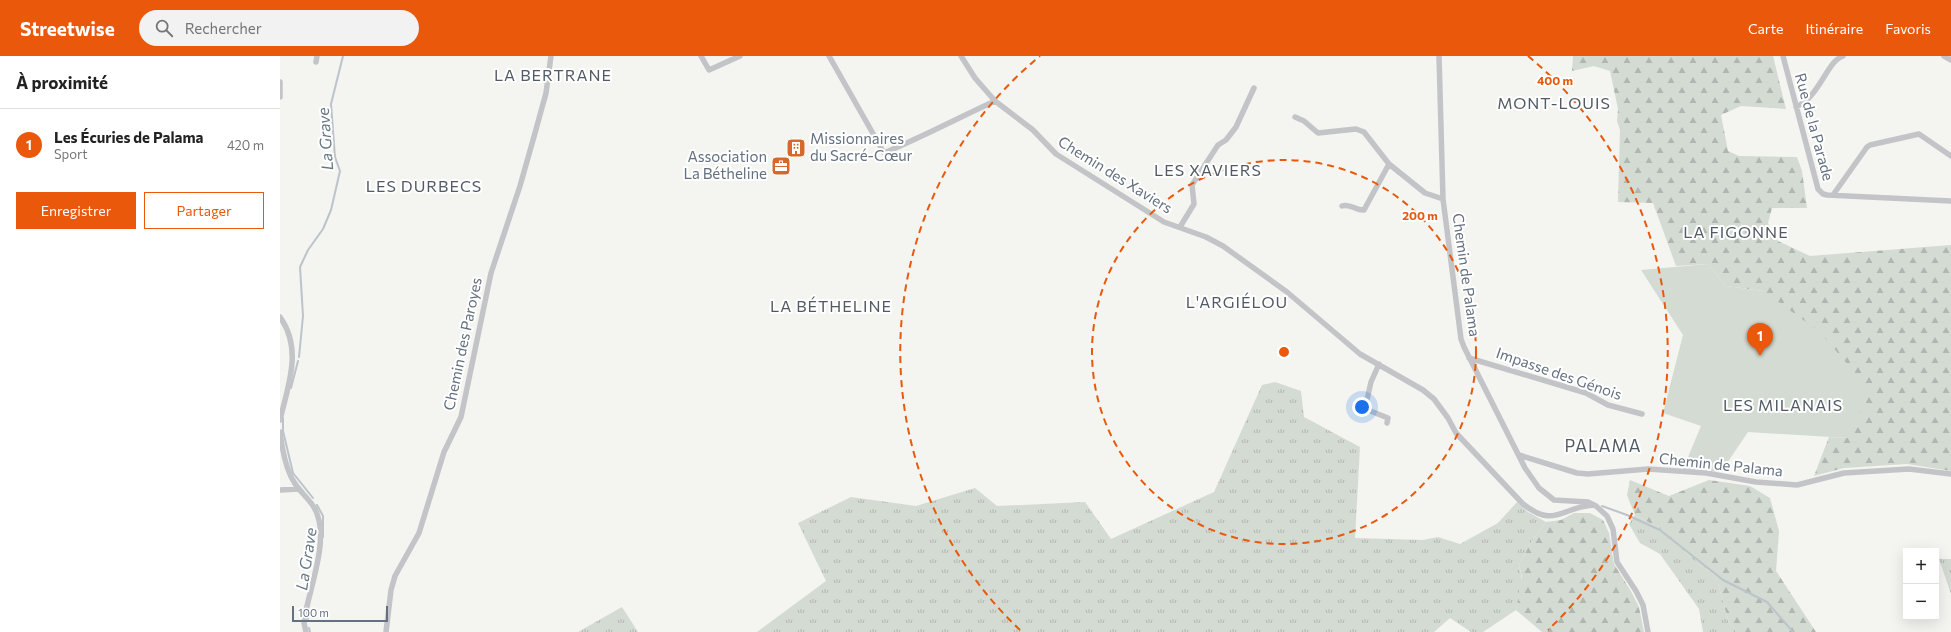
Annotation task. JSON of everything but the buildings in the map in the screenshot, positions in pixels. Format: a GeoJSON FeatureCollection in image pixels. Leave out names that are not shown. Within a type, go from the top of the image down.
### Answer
{"type":"FeatureCollection","features":[{"type":"Feature","properties":{"kind":"street","name":"Chemin des Paroyes"},"geometry":{"type":"LineString","coordinates":[[386,632],[391,590],[395,576],[419,533],[444,452],[461,417],[491,273],[520,186],[546,93],[551,56]]}},
{"type":"Feature","properties":{"kind":"street"},"geometry":{"type":"LineString","coordinates":[[701,56],[709,70],[740,56]]}},
{"type":"Feature","properties":{"kind":"street"},"geometry":{"type":"LineString","coordinates":[[829,56],[884,153],[924,136],[996,101]]}},
{"type":"Feature","properties":{"kind":"street","name":"Chemin des Xaviers"},"geometry":{"type":"LineString","coordinates":[[961,56],[976,78],[996,101],[1033,130],[1056,154],[1164,222],[1180,227],[1223,246],[1287,292],[1360,354],[1423,390],[1434,399],[1448,418],[1456,433],[1523,504],[1534,512],[1548,517],[1582,506],[1594,505]]}},
{"type":"Feature","properties":{"kind":"street","name":"Chemin de Palama"},"geometry":{"type":"LineString","coordinates":[[1439,56],[1443,200],[1461,339],[1469,358],[1519,455],[1576,473],[1588,474],[1648,469],[1706,473],[1756,482],[1797,485],[1844,473],[1909,469],[1951,474]]}},
{"type":"Feature","properties":{"kind":"street","name":"Rue de la Parade"},"geometry":{"type":"LineString","coordinates":[[1783,56],[1815,183],[1823,194],[1951,201]]}},
{"type":"Feature","properties":{"kind":"street"},"geometry":{"type":"LineString","coordinates":[[1796,107],[1809,99],[1836,62],[1843,56]]}},
{"type":"Feature","properties":{"kind":"street"},"geometry":{"type":"LineString","coordinates":[[1944,56],[1951,60]]}},
{"type":"Feature","properties":{"kind":"street"},"geometry":{"type":"LineString","coordinates":[[280,82],[280,97]]}},
{"type":"Feature","properties":{"kind":"street"},"geometry":{"type":"LineString","coordinates":[[1180,227],[1194,204],[1192,185],[1218,145],[1226,140],[1236,127],[1254,88]]}},
{"type":"Feature","properties":{"kind":"street"},"geometry":{"type":"LineString","coordinates":[[1295,117],[1304,121],[1318,133],[1356,129],[1364,132],[1389,164],[1426,193],[1443,200]]}},
{"type":"Feature","properties":{"kind":"street"},"geometry":{"type":"LineString","coordinates":[[1833,195],[1867,147],[1870,145],[1919,134],[1951,156]]}},
{"type":"Feature","properties":{"kind":"street"},"geometry":{"type":"LineString","coordinates":[[1342,206],[1348,205],[1359,211],[1364,210],[1389,164]]}},
{"type":"Feature","properties":{"kind":"street"},"geometry":{"type":"LineString","coordinates":[[280,318],[291,339],[293,361],[280,420]]}},
{"type":"Feature","properties":{"kind":"street","name":"Impasse des Génois"},"geometry":{"type":"LineString","coordinates":[[1469,358],[1586,393],[1608,405],[1642,414]]}},
{"type":"Feature","properties":{"kind":"street"},"geometry":{"type":"LineString","coordinates":[[1379,364],[1371,382],[1366,404],[1368,410],[1388,418],[1387,423]]}},
{"type":"Feature","properties":{"kind":"street"},"geometry":{"type":"LineString","coordinates":[[280,432],[290,474],[317,513],[320,530],[316,565],[304,623],[306,632]]}},
{"type":"Feature","properties":{"kind":"street"},"geometry":{"type":"LineString","coordinates":[[1519,455],[1532,479],[1546,495],[1554,500],[1566,502],[1580,501],[1594,505],[1607,516],[1612,524],[1617,562],[1636,591],[1643,605],[1648,632]]}},
{"type":"Feature","properties":{"kind":"street"},"geometry":{"type":"LineString","coordinates":[[280,490],[299,489]]}},
{"type":"Feature","properties":{"kind":"green space"},"geometry":{"type":"Polygon","coordinates":[[[1573,56],[1773,56],[1786,109],[1741,106],[1721,115],[1728,151],[1739,156],[1797,157],[1802,171],[1807,208],[1772,208],[1768,223],[1778,241],[1810,256],[1951,245],[1951,471],[1907,464],[1844,468],[1814,476],[1829,437],[1848,438],[1763,291],[1726,286],[1708,264],[1676,266],[1653,203],[1618,202],[1620,130],[1617,121],[1618,109],[1610,71],[1594,66],[1572,71],[1573,56]]]}},
{"type":"Feature","properties":{"kind":"green space"},"geometry":{"type":"Polygon","coordinates":[[[1708,264],[1726,286],[1763,291],[1820,332],[1871,392],[1848,438],[1748,432],[1721,472],[1711,471],[1711,468],[1709,467],[1706,470],[1683,469],[1701,426],[1663,413],[1683,335],[1641,270],[1708,264]]]}},
{"type":"Feature","properties":{"kind":"green space"},"geometry":{"type":"Polygon","coordinates":[[[1275,382],[1301,391],[1304,417],[1360,447],[1355,538],[1423,540],[1438,537],[1460,544],[1498,523],[1517,502],[1528,512],[1546,522],[1530,544],[1519,565],[1522,580],[1516,610],[1483,632],[1471,632],[1450,618],[1434,632],[757,632],[826,581],[798,523],[851,497],[916,506],[975,488],[997,506],[1085,502],[1111,539],[1214,492],[1262,385],[1275,382]]]}},
{"type":"Feature","properties":{"kind":"green space"},"geometry":{"type":"Polygon","coordinates":[[[1630,480],[1669,496],[1709,480],[1750,486],[1770,498],[1779,531],[1776,571],[1816,632],[1737,632],[1729,623],[1716,576],[1697,563],[1661,529],[1635,515],[1627,495],[1630,480]]]}},
{"type":"Feature","properties":{"kind":"green space"},"geometry":{"type":"Polygon","coordinates":[[[1574,513],[1590,513],[1603,520],[1609,533],[1614,564],[1639,607],[1644,632],[1542,632],[1516,610],[1522,577],[1519,565],[1530,544],[1546,522],[1561,520],[1574,513]]]}},
{"type":"Feature","properties":{"kind":"green space"},"geometry":{"type":"Polygon","coordinates":[[[1635,515],[1661,529],[1697,563],[1716,576],[1729,623],[1737,632],[1703,632],[1699,609],[1660,554],[1640,543],[1629,524],[1635,515]]]}},
{"type":"Feature","properties":{"kind":"green space"},"geometry":{"type":"Polygon","coordinates":[[[1939,559],[1951,559],[1951,594],[1939,559]]]}},
{"type":"Feature","properties":{"kind":"green space"},"geometry":{"type":"Polygon","coordinates":[[[622,607],[638,632],[578,632],[622,607]]]}},
{"type":"Feature","properties":{"kind":"waterway","name":"La Grave"},"geometry":{"type":"LineString","coordinates":[[299,357],[303,316],[300,267],[308,250],[323,229],[331,210],[340,171],[335,157],[331,104],[343,56]]}},
{"type":"Feature","properties":{"kind":"waterway","name":"La Grave"},"geometry":{"type":"LineString","coordinates":[[291,388],[298,361]]}},
{"type":"Feature","properties":{"kind":"waterway","name":"La Grave"},"geometry":{"type":"LineString","coordinates":[[283,418],[283,431],[293,473],[313,498]]}},
{"type":"Feature","properties":{"kind":"waterway","name":"La Grave"},"geometry":{"type":"LineString","coordinates":[[317,505],[323,516],[323,537]]}},
{"type":"Feature","properties":{"kind":"waterway"},"geometry":{"type":"LineString","coordinates":[[1602,506],[1627,515],[1660,530],[1723,580],[1767,602],[1793,632]]}},
{"type":"Feature","properties":{"kind":"waterway","name":"La Grave"},"geometry":{"type":"LineString","coordinates":[[308,619],[309,610]]}},
{"type":"Feature","properties":{"kind":"waterway","name":"La Grave"},"geometry":{"type":"LineString","coordinates":[[309,628],[310,632]]}},
{"type":"Feature","properties":{"kind":"place","name":"Missionnaires du Sacré-Cœur"},"geometry":{"type":"Point","coordinates":[796,148]}},
{"type":"Feature","properties":{"kind":"place","name":"Association La Bétheline"},"geometry":{"type":"Point","coordinates":[781,166]}},
{"type":"Feature","properties":{"kind":"place","name":"Les Écuries de Palama"},"geometry":{"type":"Point","coordinates":[1760,356]}},
{"type":"Feature","properties":{"kind":"district","name":"LA BERTRANE"},"geometry":{"type":"Point","coordinates":[553,75]}},
{"type":"Feature","properties":{"kind":"district","name":"MONT-LOUIS"},"geometry":{"type":"Point","coordinates":[1554,103]}},
{"type":"Feature","properties":{"kind":"district","name":"LES XAVIERS"},"geometry":{"type":"Point","coordinates":[1208,170]}},
{"type":"Feature","properties":{"kind":"district","name":"LES DURBECS"},"geometry":{"type":"Point","coordinates":[424,186]}},
{"type":"Feature","properties":{"kind":"district","name":"LA FIGONNE"},"geometry":{"type":"Point","coordinates":[1736,232]}},
{"type":"Feature","properties":{"kind":"district","name":"L'ARGIÉLOU"},"geometry":{"type":"Point","coordinates":[1237,302]}},
{"type":"Feature","properties":{"kind":"district","name":"LA BÉTHELINE"},"geometry":{"type":"Point","coordinates":[831,306]}},
{"type":"Feature","properties":{"kind":"district","name":"LES MILANAIS"},"geometry":{"type":"Point","coordinates":[1783,405]}},
{"type":"Feature","properties":{"kind":"district","name":"PALAMA"},"geometry":{"type":"Point","coordinates":[1603,446]}}]}
